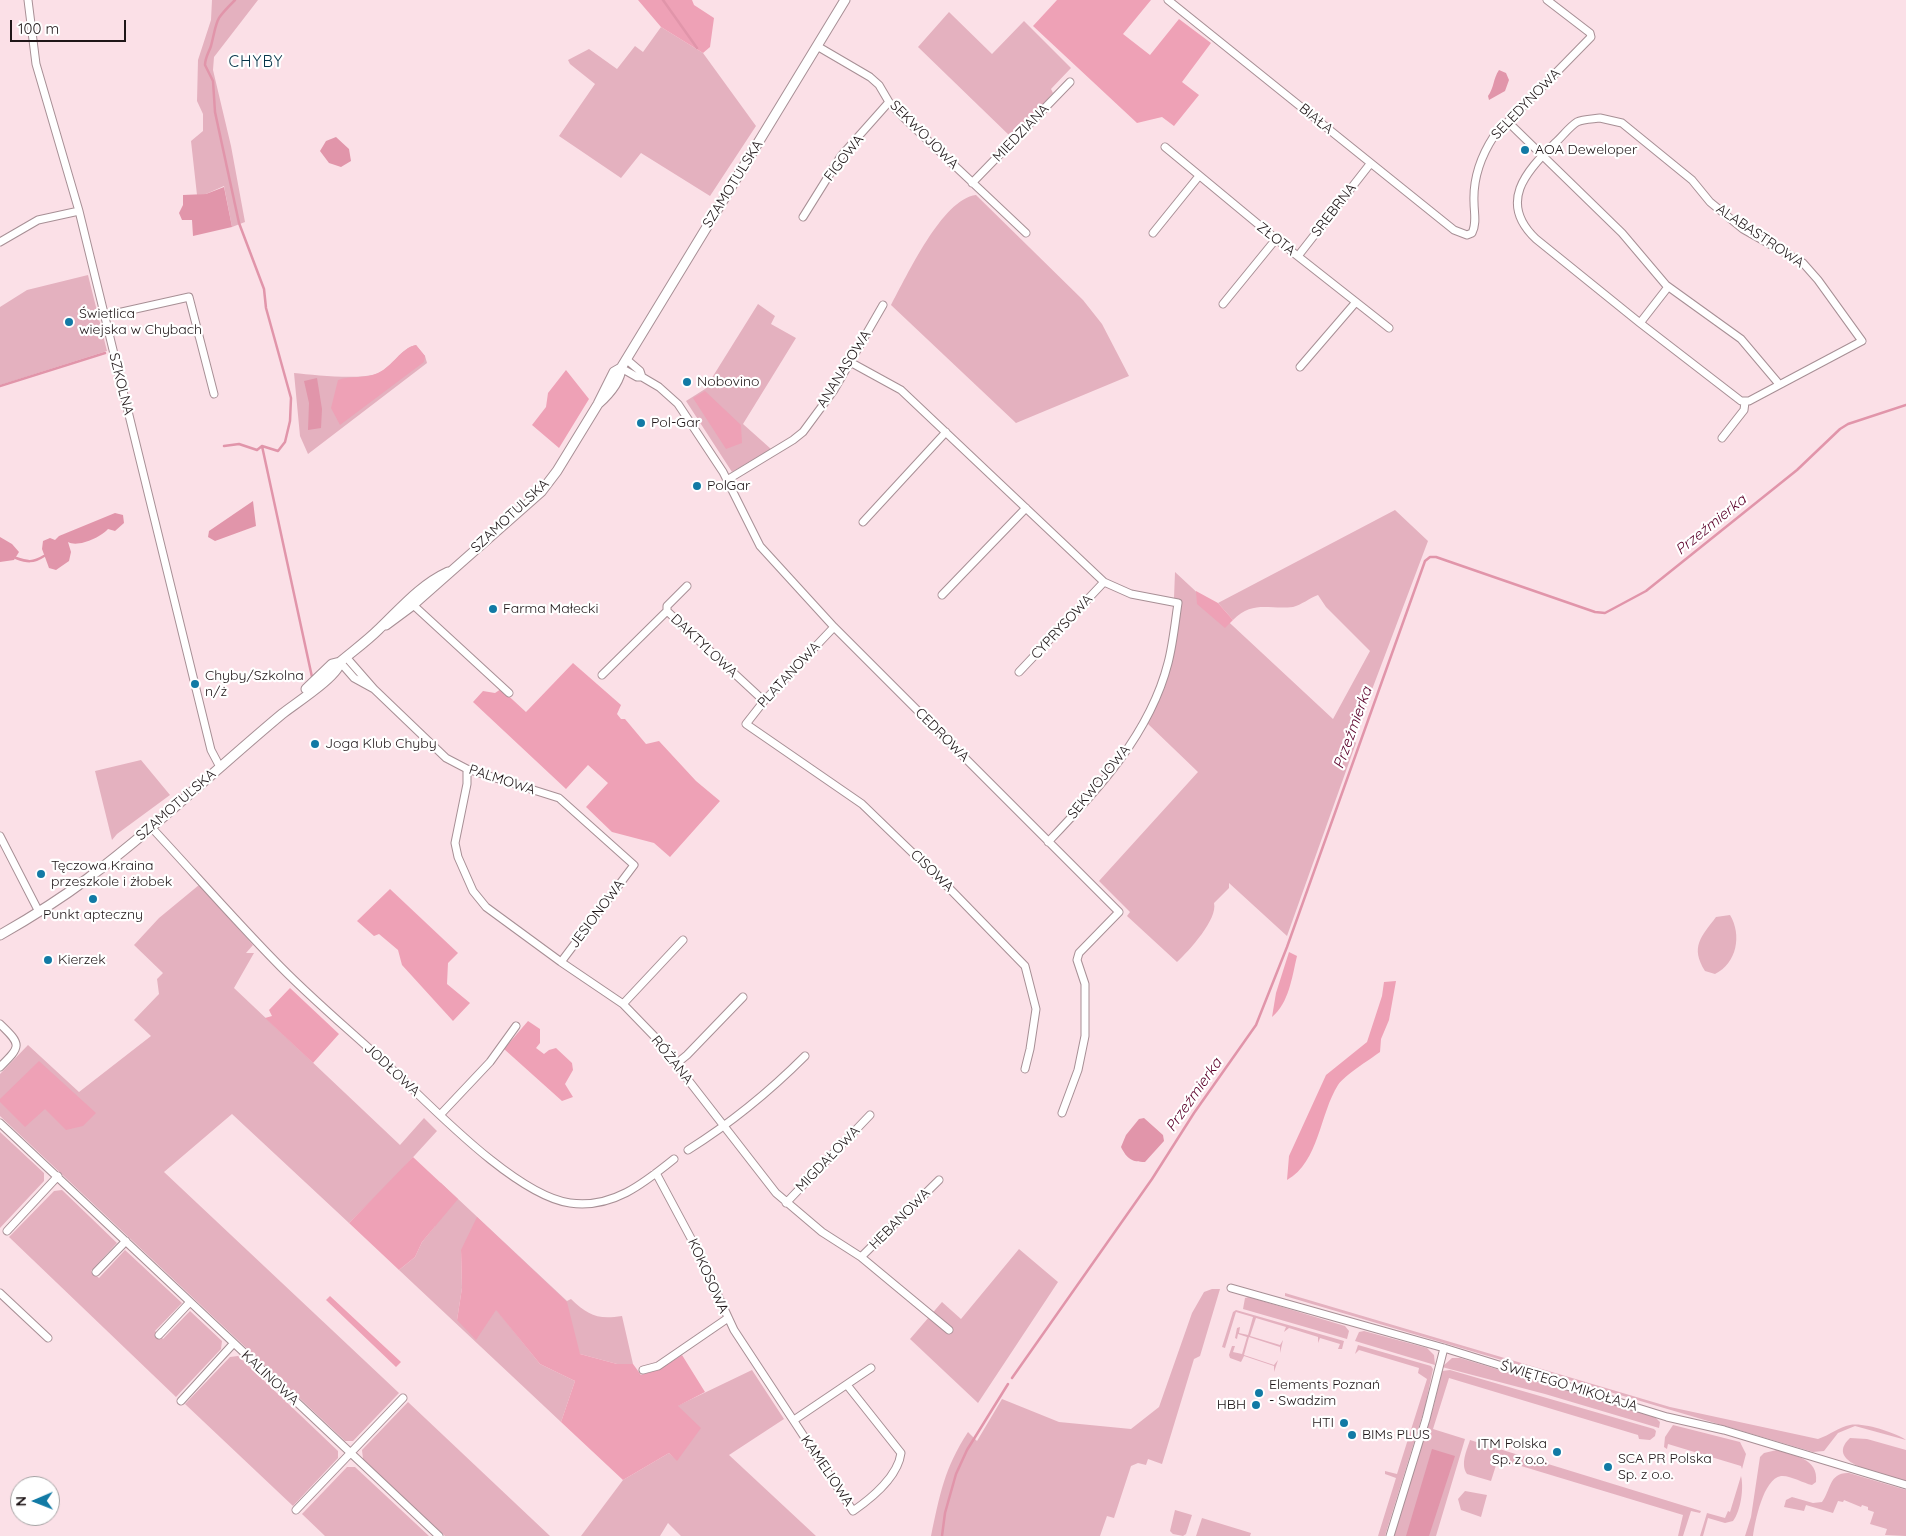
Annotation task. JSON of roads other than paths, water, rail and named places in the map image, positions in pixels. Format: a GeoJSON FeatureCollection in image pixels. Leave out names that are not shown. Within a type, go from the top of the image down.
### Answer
{"type":"FeatureCollection","features":[{"type":"Feature","properties":{"kind":"street","name":"SZKOLNA"},"geometry":{"type":"LineString","coordinates":[[28,0],[36,64],[79,211],[211,750],[220,767]]}},
{"type":"Feature","properties":{"kind":"street","name":"SZAMOTULSKA"},"geometry":{"type":"LineString","coordinates":[[0,935],[39,912],[95,873],[297,702],[332,664],[343,660],[380,628],[397,619],[410,602],[448,572],[540,492],[557,471],[598,404],[620,377],[621,368],[626,359],[846,0]]}},
{"type":"Feature","properties":{"kind":"street","name":"BIAŁA"},"geometry":{"type":"LineString","coordinates":[[1168,0],[1370,164],[1454,230],[1467,235]]}},
{"type":"Feature","properties":{"kind":"street","name":"SELEDYNOWA"},"geometry":{"type":"LineString","coordinates":[[1467,235],[1472,233],[1476,226],[1474,201],[1482,156],[1494,136],[1591,37],[1590,33],[1547,0]]}},
{"type":"Feature","properties":{"kind":"street","name":"SEKWOJOWA"},"geometry":{"type":"LineString","coordinates":[[817,46],[870,77],[879,85],[889,102],[972,184],[1026,233]]}},
{"type":"Feature","properties":{"kind":"street","name":"MIEDZIANA"},"geometry":{"type":"LineString","coordinates":[[972,184],[1070,82]]}},
{"type":"Feature","properties":{"kind":"street","name":"FIGOWA"},"geometry":{"type":"LineString","coordinates":[[803,217],[841,156],[889,102]]}},
{"type":"Feature","properties":{"kind":"street","name":"ALABASTROWA"},"geometry":{"type":"LineString","coordinates":[[1600,118],[1622,123],[1692,180],[1710,202],[1744,228],[1803,263],[1818,280],[1862,341],[1745,402],[1734,398],[1640,324],[1526,229],[1517,209],[1517,196],[1528,172],[1544,154],[1578,122],[1600,118]]}},
{"type":"Feature","properties":{"kind":"street"},"geometry":{"type":"LineString","coordinates":[[1508,122],[1544,154],[1622,233],[1668,287],[1741,339],[1780,384]]}},
{"type":"Feature","properties":{"kind":"street","name":"ZŁOTA"},"geometry":{"type":"LineString","coordinates":[[1164,147],[1389,328]]}},
{"type":"Feature","properties":{"kind":"street","name":"SREBRNA"},"geometry":{"type":"LineString","coordinates":[[1298,256],[1370,164]]}},
{"type":"Feature","properties":{"kind":"street"},"geometry":{"type":"LineString","coordinates":[[1153,234],[1199,176]]}},
{"type":"Feature","properties":{"kind":"street"},"geometry":{"type":"LineString","coordinates":[[0,242],[38,220],[79,211]]}},
{"type":"Feature","properties":{"kind":"street"},"geometry":{"type":"LineString","coordinates":[[1223,304],[1276,239]]}},
{"type":"Feature","properties":{"kind":"street"},"geometry":{"type":"LineString","coordinates":[[1640,324],[1668,287]]}},
{"type":"Feature","properties":{"kind":"street"},"geometry":{"type":"LineString","coordinates":[[104,316],[189,297],[214,394]]}},
{"type":"Feature","properties":{"kind":"street"},"geometry":{"type":"LineString","coordinates":[[1300,367],[1356,302]]}},
{"type":"Feature","properties":{"kind":"street","name":"ANANASOWA"},"geometry":{"type":"LineString","coordinates":[[727,480],[798,436],[834,390],[883,305]]}},
{"type":"Feature","properties":{"kind":"street","name":"CEDROWA"},"geometry":{"type":"LineString","coordinates":[[626,359],[640,371],[642,377]]}},
{"type":"Feature","properties":{"kind":"street","name":"CYPRYSOWA"},"geometry":{"type":"LineString","coordinates":[[850,362],[900,390],[1104,582],[1131,594],[1178,603]]}},
{"type":"Feature","properties":{"kind":"street","name":"CEDROWA"},"geometry":{"type":"LineString","coordinates":[[621,368],[637,377],[642,377],[662,389],[679,406],[727,480],[760,546],[834,627],[1119,912],[1078,954],[1077,960],[1085,984],[1085,1036],[1078,1070],[1062,1113]]}},
{"type":"Feature","properties":{"kind":"street"},"geometry":{"type":"LineString","coordinates":[[1722,438],[1744,410],[1745,402]]}},
{"type":"Feature","properties":{"kind":"street"},"geometry":{"type":"LineString","coordinates":[[863,522],[946,432]]}},
{"type":"Feature","properties":{"kind":"street"},"geometry":{"type":"LineString","coordinates":[[942,596],[1026,508]]}},
{"type":"Feature","properties":{"kind":"street","name":"CYPRYSOWA"},"geometry":{"type":"LineString","coordinates":[[1019,672],[1104,582]]}},
{"type":"Feature","properties":{"kind":"street"},"geometry":{"type":"LineString","coordinates":[[667,611],[667,606],[688,586]]}},
{"type":"Feature","properties":{"kind":"street"},"geometry":{"type":"LineString","coordinates":[[410,602],[509,693]]}},
{"type":"Feature","properties":{"kind":"street","name":"SEKWOJOWA"},"geometry":{"type":"LineString","coordinates":[[1048,842],[1076,813],[1123,756],[1145,718],[1160,687],[1168,663],[1178,603]]}},
{"type":"Feature","properties":{"kind":"street","name":"DAKTYLOWA"},"geometry":{"type":"LineString","coordinates":[[602,674],[667,611],[764,701]]}},
{"type":"Feature","properties":{"kind":"street","name":"PLATANOWA"},"geometry":{"type":"LineString","coordinates":[[746,724],[764,701],[834,627]]}},
{"type":"Feature","properties":{"kind":"street","name":"PALMOWA"},"geometry":{"type":"LineString","coordinates":[[343,660],[354,678],[374,689],[446,758],[467,769],[559,798],[634,865]]}},
{"type":"Feature","properties":{"kind":"street","name":"CISOWA"},"geometry":{"type":"LineString","coordinates":[[746,724],[862,804],[951,890],[1025,966],[1036,1008],[1025,1069]]}},
{"type":"Feature","properties":{"kind":"street","name":"RÓŻANA"},"geometry":{"type":"LineString","coordinates":[[467,769],[467,784],[455,843],[458,857],[473,891],[486,907],[560,962],[623,1004],[654,1036],[786,1203],[822,1232],[861,1257],[949,1330]]}},
{"type":"Feature","properties":{"kind":"street","name":"JODŁOWA"},"geometry":{"type":"LineString","coordinates":[[151,827],[275,961],[440,1115],[528,1188],[556,1201],[571,1204],[597,1204],[617,1199],[674,1159]]}},
{"type":"Feature","properties":{"kind":"street"},"geometry":{"type":"LineString","coordinates":[[0,836],[39,912]]}},
{"type":"Feature","properties":{"kind":"street","name":"JESIONOWA"},"geometry":{"type":"LineString","coordinates":[[560,962],[634,865]]}},
{"type":"Feature","properties":{"kind":"street"},"geometry":{"type":"LineString","coordinates":[[623,1004],[682,940]]}},
{"type":"Feature","properties":{"kind":"street"},"geometry":{"type":"LineString","coordinates":[[676,1064],[687,1055],[743,996]]}},
{"type":"Feature","properties":{"kind":"street"},"geometry":{"type":"LineString","coordinates":[[0,1024],[16,1039],[18,1044],[16,1050],[0,1067]]}},
{"type":"Feature","properties":{"kind":"street"},"geometry":{"type":"LineString","coordinates":[[440,1115],[490,1062],[516,1026]]}},
{"type":"Feature","properties":{"kind":"street"},"geometry":{"type":"LineString","coordinates":[[688,1150],[725,1127],[774,1087],[805,1056]]}},
{"type":"Feature","properties":{"kind":"street","name":"MIGDAŁOWA"},"geometry":{"type":"LineString","coordinates":[[786,1203],[870,1116]]}},
{"type":"Feature","properties":{"kind":"street","name":"KALINOWA"},"geometry":{"type":"LineString","coordinates":[[0,1123],[439,1536]]}},
{"type":"Feature","properties":{"kind":"street","name":"KOKOSOWA"},"geometry":{"type":"LineString","coordinates":[[643,1370],[658,1366],[728,1318],[690,1236],[656,1173]]}},
{"type":"Feature","properties":{"kind":"street"},"geometry":{"type":"LineString","coordinates":[[7,1231],[58,1176]]}},
{"type":"Feature","properties":{"kind":"street","name":"HEBANOWA"},"geometry":{"type":"LineString","coordinates":[[861,1257],[939,1180]]}},
{"type":"Feature","properties":{"kind":"street"},"geometry":{"type":"LineString","coordinates":[[96,1272],[126,1241]]}},
{"type":"Feature","properties":{"kind":"street","name":"ŚWIĘTEGO MIKOŁAJA"},"geometry":{"type":"LineString","coordinates":[[1231,1288],[1444,1348],[1667,1417],[1724,1430],[1906,1485]]}},
{"type":"Feature","properties":{"kind":"street"},"geometry":{"type":"LineString","coordinates":[[0,1293],[48,1338]]}},
{"type":"Feature","properties":{"kind":"street"},"geometry":{"type":"LineString","coordinates":[[159,1335],[190,1302]]}},
{"type":"Feature","properties":{"kind":"street","name":"KAMELIOWA"},"geometry":{"type":"LineString","coordinates":[[728,1318],[853,1511],[864,1504],[894,1472],[900,1463],[901,1452],[847,1384]]}},
{"type":"Feature","properties":{"kind":"street"},"geometry":{"type":"LineString","coordinates":[[181,1401],[233,1344]]}},
{"type":"Feature","properties":{"kind":"street"},"geometry":{"type":"LineString","coordinates":[[1390,1536],[1426,1419],[1444,1348]]}},
{"type":"Feature","properties":{"kind":"street","name":"KAMELIOWA"},"geometry":{"type":"LineString","coordinates":[[794,1420],[871,1368]]}},
{"type":"Feature","properties":{"kind":"street"},"geometry":{"type":"LineString","coordinates":[[296,1510],[403,1398]]}},
{"type":"Feature","properties":{"kind":"waterway"},"geometry":{"type":"LineString","coordinates":[[224,446],[239,444],[257,450],[262,446],[278,451],[285,442],[290,421],[291,398],[266,308],[264,289],[239,223],[215,112],[213,81],[205,65],[218,20],[235,0]]}},
{"type":"Feature","properties":{"kind":"waterway"},"geometry":{"type":"LineString","coordinates":[[663,0],[697,48]]}},
{"type":"Feature","properties":{"kind":"waterway"},"geometry":{"type":"LineString","coordinates":[[0,386],[105,353]]}},
{"type":"Feature","properties":{"kind":"waterway","name":"Przeźmierka"},"geometry":{"type":"LineString","coordinates":[[1012,1378],[1152,1179],[1194,1113],[1256,1025],[1287,947],[1425,561],[1430,557],[1436,557],[1595,612],[1605,613],[1646,591],[1797,470],[1840,429],[1848,424],[1906,405]]}},
{"type":"Feature","properties":{"kind":"waterway"},"geometry":{"type":"LineString","coordinates":[[262,446],[312,677]]}},
{"type":"Feature","properties":{"kind":"waterway"},"geometry":{"type":"LineString","coordinates":[[16,558],[30,561],[44,556]]}},
{"type":"Feature","properties":{"kind":"waterway","name":"Przeźmierka"},"geometry":{"type":"LineString","coordinates":[[942,1536],[945,1513],[956,1474],[967,1450],[1008,1384]]}},
{"type":"Feature","properties":{"kind":"place","name":"AOA Deweloper"},"geometry":{"type":"Point","coordinates":[1525,150]}},
{"type":"Feature","properties":{"kind":"place","name":"Świetlica wiejska w Chybach"},"geometry":{"type":"Point","coordinates":[69,322]}},
{"type":"Feature","properties":{"kind":"place","name":"Nobovino"},"geometry":{"type":"Point","coordinates":[687,382]}},
{"type":"Feature","properties":{"kind":"place","name":"Pol-Gar"},"geometry":{"type":"Point","coordinates":[641,423]}},
{"type":"Feature","properties":{"kind":"place","name":"PolGar"},"geometry":{"type":"Point","coordinates":[697,486]}},
{"type":"Feature","properties":{"kind":"place","name":"Farma Małecki"},"geometry":{"type":"Point","coordinates":[493,609]}},
{"type":"Feature","properties":{"kind":"place","name":"Chyby/Szkolna n/ż"},"geometry":{"type":"Point","coordinates":[195,684]}},
{"type":"Feature","properties":{"kind":"place","name":"Joga Klub Chyby"},"geometry":{"type":"Point","coordinates":[315,744]}},
{"type":"Feature","properties":{"kind":"place","name":"Tęczowa Kraina przeszkole i żłobek"},"geometry":{"type":"Point","coordinates":[41,874]}},
{"type":"Feature","properties":{"kind":"place","name":"Punkt apteczny"},"geometry":{"type":"Point","coordinates":[93,899]}},
{"type":"Feature","properties":{"kind":"place","name":"Kierzek"},"geometry":{"type":"Point","coordinates":[48,960]}},
{"type":"Feature","properties":{"kind":"place","name":"Elements Poznań - Swadzim"},"geometry":{"type":"Point","coordinates":[1259,1393]}},
{"type":"Feature","properties":{"kind":"place","name":"HBH"},"geometry":{"type":"Point","coordinates":[1256,1405]}},
{"type":"Feature","properties":{"kind":"place","name":"HTI"},"geometry":{"type":"Point","coordinates":[1344,1423]}},
{"type":"Feature","properties":{"kind":"place","name":"BIMs PLUS"},"geometry":{"type":"Point","coordinates":[1352,1435]}},
{"type":"Feature","properties":{"kind":"place","name":"ITM Polska Sp. z o.o."},"geometry":{"type":"Point","coordinates":[1557,1452]}},
{"type":"Feature","properties":{"kind":"place","name":"SCA PR Polska Sp. z o.o."},"geometry":{"type":"Point","coordinates":[1608,1467]}},
{"type":"Feature","properties":{"kind":"district","name":"CHYBY"},"geometry":{"type":"Point","coordinates":[256,62]}}]}
